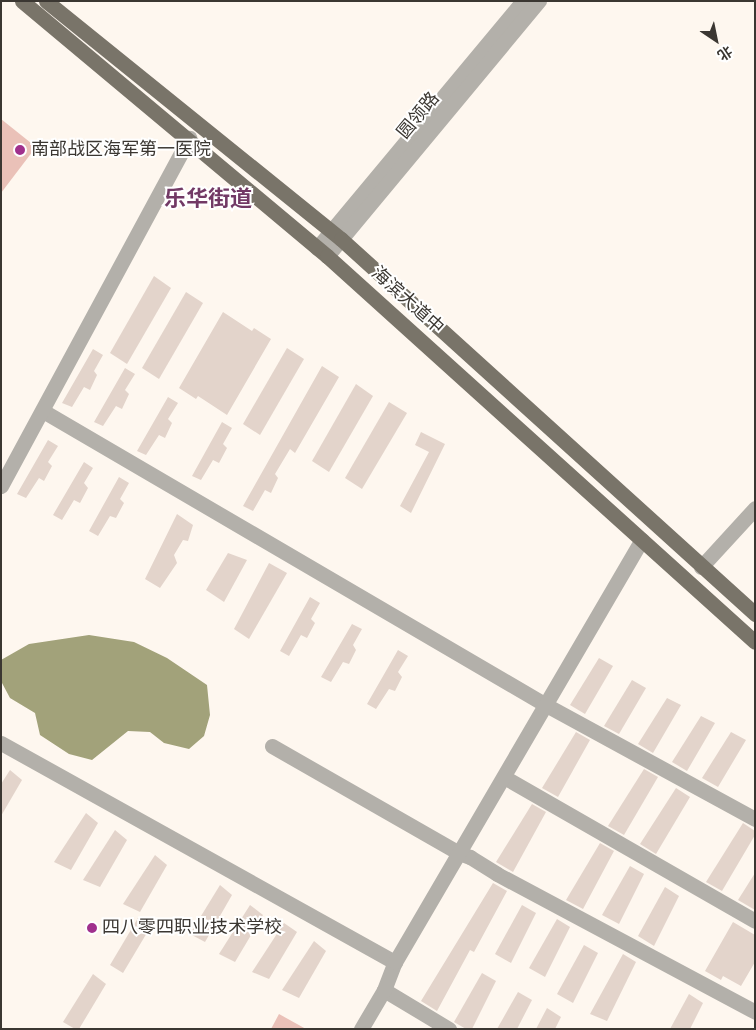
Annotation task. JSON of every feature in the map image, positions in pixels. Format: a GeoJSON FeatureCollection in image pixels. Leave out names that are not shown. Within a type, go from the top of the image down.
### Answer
{"type":"FeatureCollection","features":[{"type":"Feature","properties":{"kind":"main road","name":"海滨大道中"},"geometry":{"type":"LineString","coordinates":[[22,1],[189,138],[322,252],[755,642]]}},
{"type":"Feature","properties":{"kind":"main road","name":"海滨大道中"},"geometry":{"type":"LineString","coordinates":[[46,1],[336,235],[755,614]]}},
{"type":"Feature","properties":{"kind":"street","name":"圆领路"},"geometry":{"type":"LineString","coordinates":[[322,252],[523,1]]}},
{"type":"Feature","properties":{"kind":"street","name":"圆领路"},"geometry":{"type":"LineString","coordinates":[[336,235],[539,1]]}},
{"type":"Feature","properties":{"kind":"street"},"geometry":{"type":"LineString","coordinates":[[1,486],[189,138]]}},
{"type":"Feature","properties":{"kind":"street"},"geometry":{"type":"LineString","coordinates":[[43,411],[546,705],[755,819]]}},
{"type":"Feature","properties":{"kind":"street"},"geometry":{"type":"LineString","coordinates":[[701,567],[755,508]]}},
{"type":"Feature","properties":{"kind":"street"},"geometry":{"type":"LineString","coordinates":[[361,1029],[384,990],[395,962],[642,540]]}},
{"type":"Feature","properties":{"kind":"street"},"geometry":{"type":"LineString","coordinates":[[1,743],[395,962]]}},
{"type":"Feature","properties":{"kind":"street"},"geometry":{"type":"LineString","coordinates":[[272,746],[497,874],[755,1012]]}},
{"type":"Feature","properties":{"kind":"street"},"geometry":{"type":"LineString","coordinates":[[504,777],[755,921]]}},
{"type":"Feature","properties":{"kind":"street"},"geometry":{"type":"LineString","coordinates":[[384,990],[448,1029]]}},
{"type":"Feature","properties":{"kind":"shaded area"},"geometry":{"type":"Polygon","coordinates":[[[1,119],[36,147],[1,193],[1,119]]]}},
{"type":"Feature","properties":{"kind":"shaded area"},"geometry":{"type":"Polygon","coordinates":[[[89,635],[134,642],[167,658],[207,685],[210,715],[204,736],[189,749],[164,743],[150,732],[128,731],[92,760],[69,754],[40,735],[35,713],[10,698],[2,683],[1,660],[29,644],[89,635]]]}},
{"type":"Feature","properties":{"kind":"shaded area"},"geometry":{"type":"Polygon","coordinates":[[[279,1014],[306,1029],[271,1029],[279,1014]]]}},
{"type":"Feature","properties":{"kind":"building"},"geometry":{"type":"Polygon","coordinates":[[[154,276],[171,288],[127,364],[110,353],[154,276]]]}},
{"type":"Feature","properties":{"kind":"building"},"geometry":{"type":"Polygon","coordinates":[[[186,292],[203,303],[159,379],[142,368],[186,292]]]}},
{"type":"Feature","properties":{"kind":"building"},"geometry":{"type":"Polygon","coordinates":[[[223,312],[252,331],[254,328],[271,339],[227,415],[198,396],[196,399],[179,388],[223,312]]]}},
{"type":"Feature","properties":{"kind":"building"},"geometry":{"type":"Polygon","coordinates":[[[287,348],[304,359],[260,435],[243,424],[287,348]]]}},
{"type":"Feature","properties":{"kind":"building"},"geometry":{"type":"Polygon","coordinates":[[[93,349],[103,355],[94,371],[97,375],[90,390],[84,387],[72,407],[62,403],[93,349]]]}},
{"type":"Feature","properties":{"kind":"building"},"geometry":{"type":"Polygon","coordinates":[[[322,366],[339,377],[295,453],[290,449],[275,474],[278,478],[271,493],[265,490],[253,511],[243,506],[322,366]]]}},
{"type":"Feature","properties":{"kind":"building"},"geometry":{"type":"Polygon","coordinates":[[[125,368],[135,374],[125,390],[129,394],[122,409],[116,406],[103,426],[94,422],[125,368]]]}},
{"type":"Feature","properties":{"kind":"building"},"geometry":{"type":"Polygon","coordinates":[[[356,384],[373,396],[329,472],[312,461],[356,384]]]}},
{"type":"Feature","properties":{"kind":"building"},"geometry":{"type":"Polygon","coordinates":[[[168,397],[178,403],[168,419],[172,423],[165,438],[159,435],[146,455],[137,451],[168,397]]]}},
{"type":"Feature","properties":{"kind":"building"},"geometry":{"type":"Polygon","coordinates":[[[389,402],[407,413],[362,489],[345,478],[389,402]]]}},
{"type":"Feature","properties":{"kind":"building"},"geometry":{"type":"Polygon","coordinates":[[[222,422],[232,428],[223,444],[227,448],[219,463],[213,460],[201,480],[192,476],[222,422]]]}},
{"type":"Feature","properties":{"kind":"building"},"geometry":{"type":"Polygon","coordinates":[[[421,432],[445,444],[411,513],[400,506],[429,452],[415,445],[421,432]]]}},
{"type":"Feature","properties":{"kind":"building"},"geometry":{"type":"Polygon","coordinates":[[[48,440],[58,446],[48,462],[52,466],[44,481],[39,478],[26,498],[17,494],[48,440]]]}},
{"type":"Feature","properties":{"kind":"building"},"geometry":{"type":"Polygon","coordinates":[[[84,462],[93,468],[84,483],[88,488],[80,503],[74,500],[62,520],[53,515],[84,462]]]}},
{"type":"Feature","properties":{"kind":"building"},"geometry":{"type":"Polygon","coordinates":[[[119,477],[129,483],[120,499],[124,503],[116,518],[110,516],[98,536],[89,531],[119,477]]]}},
{"type":"Feature","properties":{"kind":"building"},"geometry":{"type":"Polygon","coordinates":[[[177,514],[193,525],[188,541],[183,540],[174,555],[177,563],[160,588],[145,579],[177,514]]]}},
{"type":"Feature","properties":{"kind":"building"},"geometry":{"type":"Polygon","coordinates":[[[228,553],[247,560],[224,602],[206,590],[228,553]]]}},
{"type":"Feature","properties":{"kind":"building"},"geometry":{"type":"Polygon","coordinates":[[[269,563],[287,573],[249,639],[234,629],[269,563]]]}},
{"type":"Feature","properties":{"kind":"building"},"geometry":{"type":"Polygon","coordinates":[[[310,597],[320,603],[311,619],[315,623],[307,638],[301,635],[289,656],[280,651],[310,597]]]}},
{"type":"Feature","properties":{"kind":"building"},"geometry":{"type":"Polygon","coordinates":[[[352,624],[362,629],[353,645],[356,650],[349,664],[343,662],[331,682],[321,677],[352,624]]]}},
{"type":"Feature","properties":{"kind":"building"},"geometry":{"type":"Polygon","coordinates":[[[398,650],[408,656],[398,672],[402,677],[395,691],[389,689],[376,709],[367,704],[398,650]]]}},
{"type":"Feature","properties":{"kind":"building"},"geometry":{"type":"Polygon","coordinates":[[[599,658],[613,666],[585,714],[570,705],[599,658]]]}},
{"type":"Feature","properties":{"kind":"building"},"geometry":{"type":"Polygon","coordinates":[[[632,680],[646,688],[619,734],[604,726],[632,680]]]}},
{"type":"Feature","properties":{"kind":"building"},"geometry":{"type":"Polygon","coordinates":[[[667,698],[681,705],[653,753],[638,744],[667,698]]]}},
{"type":"Feature","properties":{"kind":"building"},"geometry":{"type":"Polygon","coordinates":[[[701,716],[715,723],[687,771],[672,762],[701,716]]]}},
{"type":"Feature","properties":{"kind":"building"},"geometry":{"type":"Polygon","coordinates":[[[576,732],[590,740],[558,797],[542,788],[576,732]]]}},
{"type":"Feature","properties":{"kind":"building"},"geometry":{"type":"Polygon","coordinates":[[[731,732],[746,740],[718,787],[702,778],[731,732]]]}},
{"type":"Feature","properties":{"kind":"building"},"geometry":{"type":"Polygon","coordinates":[[[644,769],[658,777],[624,835],[608,826],[644,769]]]}},
{"type":"Feature","properties":{"kind":"building"},"geometry":{"type":"Polygon","coordinates":[[[10,770],[22,780],[1,816],[1,784],[10,770]]]}},
{"type":"Feature","properties":{"kind":"building"},"geometry":{"type":"Polygon","coordinates":[[[676,788],[690,797],[656,854],[640,844],[676,788]]]}},
{"type":"Feature","properties":{"kind":"building"},"geometry":{"type":"Polygon","coordinates":[[[532,804],[546,812],[513,872],[496,862],[532,804]]]}},
{"type":"Feature","properties":{"kind":"building"},"geometry":{"type":"Polygon","coordinates":[[[86,813],[98,823],[71,870],[54,862],[86,813]]]}},
{"type":"Feature","properties":{"kind":"building"},"geometry":{"type":"Polygon","coordinates":[[[743,823],[755,831],[755,835],[722,891],[706,882],[743,823]]]}},
{"type":"Feature","properties":{"kind":"building"},"geometry":{"type":"Polygon","coordinates":[[[115,830],[127,840],[100,887],[83,880],[115,830]]]}},
{"type":"Feature","properties":{"kind":"building"},"geometry":{"type":"Polygon","coordinates":[[[600,843],[614,851],[583,909],[566,900],[600,843]]]}},
{"type":"Feature","properties":{"kind":"building"},"geometry":{"type":"Polygon","coordinates":[[[155,855],[167,865],[140,912],[123,904],[155,855]]]}},
{"type":"Feature","properties":{"kind":"building"},"geometry":{"type":"Polygon","coordinates":[[[630,866],[644,874],[619,924],[602,915],[630,866]]]}},
{"type":"Feature","properties":{"kind":"building"},"geometry":{"type":"Polygon","coordinates":[[[755,873],[755,910],[738,900],[755,873]]]}},
{"type":"Feature","properties":{"kind":"building"},"geometry":{"type":"Polygon","coordinates":[[[493,883],[507,891],[474,952],[470,950],[437,1011],[421,1001],[493,883]]]}},
{"type":"Feature","properties":{"kind":"building"},"geometry":{"type":"Polygon","coordinates":[[[220,885],[232,895],[205,942],[190,934],[220,885]]]}},
{"type":"Feature","properties":{"kind":"building"},"geometry":{"type":"Polygon","coordinates":[[[665,887],[679,896],[654,946],[638,936],[665,887]]]}},
{"type":"Feature","properties":{"kind":"building"},"geometry":{"type":"Polygon","coordinates":[[[250,905],[263,915],[235,962],[219,954],[250,905]]]}},
{"type":"Feature","properties":{"kind":"building"},"geometry":{"type":"Polygon","coordinates":[[[522,905],[536,913],[511,963],[495,954],[522,905]]]}},
{"type":"Feature","properties":{"kind":"building"},"geometry":{"type":"Polygon","coordinates":[[[138,918],[151,926],[123,973],[110,965],[138,918]]]}},
{"type":"Feature","properties":{"kind":"building"},"geometry":{"type":"Polygon","coordinates":[[[557,919],[570,927],[545,977],[529,968],[557,919]]]}},
{"type":"Feature","properties":{"kind":"building"},"geometry":{"type":"Polygon","coordinates":[[[733,922],[755,935],[755,962],[741,986],[723,976],[721,980],[705,971],[733,922]]]}},
{"type":"Feature","properties":{"kind":"building"},"geometry":{"type":"Polygon","coordinates":[[[284,923],[297,932],[269,979],[252,972],[284,923]]]}},
{"type":"Feature","properties":{"kind":"building"},"geometry":{"type":"Polygon","coordinates":[[[314,941],[326,951],[299,998],[282,990],[314,941]]]}},
{"type":"Feature","properties":{"kind":"building"},"geometry":{"type":"Polygon","coordinates":[[[584,945],[598,953],[573,1003],[557,994],[584,945]]]}},
{"type":"Feature","properties":{"kind":"building"},"geometry":{"type":"Polygon","coordinates":[[[623,954],[636,962],[607,1021],[590,1014],[623,954]]]}},
{"type":"Feature","properties":{"kind":"building"},"geometry":{"type":"Polygon","coordinates":[[[482,973],[496,981],[472,1029],[466,1029],[454,1022],[482,973]]]}},
{"type":"Feature","properties":{"kind":"building"},"geometry":{"type":"Polygon","coordinates":[[[93,974],[106,984],[79,1029],[75,1029],[63,1022],[93,974]]]}},
{"type":"Feature","properties":{"kind":"building"},"geometry":{"type":"Polygon","coordinates":[[[518,992],[532,1000],[517,1029],[497,1029],[518,992]]]}},
{"type":"Feature","properties":{"kind":"building"},"geometry":{"type":"Polygon","coordinates":[[[689,994],[703,1003],[690,1029],[670,1029],[689,994]]]}},
{"type":"Feature","properties":{"kind":"building"},"geometry":{"type":"Polygon","coordinates":[[[547,1008],[561,1017],[555,1029],[536,1029],[547,1008]]]}},
{"type":"Feature","properties":{"kind":"place","name":"南部战区海军第一医院"},"geometry":{"type":"Point","coordinates":[20,150]}},
{"type":"Feature","properties":{"kind":"place","name":"四八零四职业技术学校"},"geometry":{"type":"Point","coordinates":[92,928]}},
{"type":"Feature","properties":{"kind":"district","name":"乐华街道"},"geometry":{"type":"Point","coordinates":[208,200]}}]}
